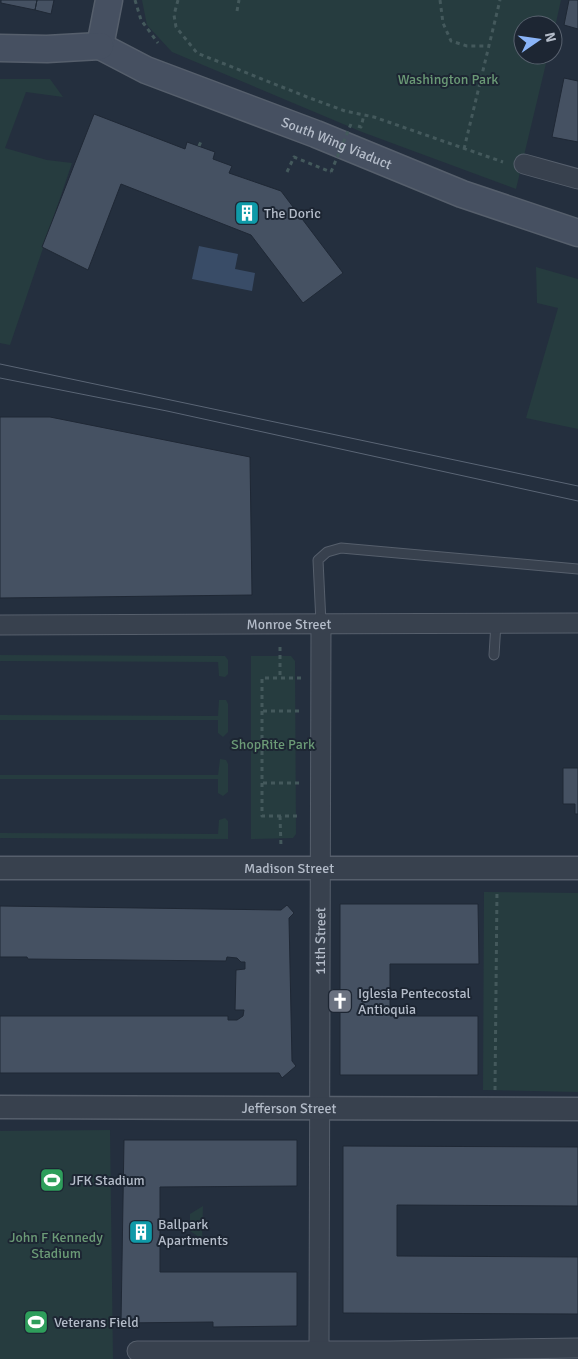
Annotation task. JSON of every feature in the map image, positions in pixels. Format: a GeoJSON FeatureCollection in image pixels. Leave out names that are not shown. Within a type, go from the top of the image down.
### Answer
{"type":"FeatureCollection","features":[{"type":"Feature","properties":{"kind":"main road"},"geometry":{"type":"LineString","coordinates":[[0,48],[48,49],[100,46],[109,0]]}},
{"type":"Feature","properties":{"kind":"main road","name":"South Wing Viaduct"},"geometry":{"type":"LineString","coordinates":[[100,46],[146,70],[316,134],[462,194],[578,233]]}},
{"type":"Feature","properties":{"kind":"street"},"geometry":{"type":"LineString","coordinates":[[524,164],[578,179]]}},
{"type":"Feature","properties":{"kind":"street","name":"11th Street"},"geometry":{"type":"LineString","coordinates":[[319,1350],[321,623]]}},
{"type":"Feature","properties":{"kind":"street","name":"Monroe Street"},"geometry":{"type":"LineString","coordinates":[[0,625],[578,624]]}},
{"type":"Feature","properties":{"kind":"street","name":"Madison Street"},"geometry":{"type":"LineString","coordinates":[[0,868],[578,868]]}},
{"type":"Feature","properties":{"kind":"street","name":"Jefferson Street"},"geometry":{"type":"LineString","coordinates":[[0,1108],[578,1109]]}},
{"type":"Feature","properties":{"kind":"street"},"geometry":{"type":"LineString","coordinates":[[137,1350],[224,1355],[265,1355],[319,1350],[390,1355],[578,1348]]}},
{"type":"Feature","properties":{"kind":"lane"},"geometry":{"type":"LineString","coordinates":[[321,623],[318,560],[327,552],[341,548],[578,569]]}},
{"type":"Feature","properties":{"kind":"lane"},"geometry":{"type":"LineString","coordinates":[[494,655],[496,623]]}},
{"type":"Feature","properties":{"kind":"path"},"geometry":{"type":"LineString","coordinates":[[134,0],[141,20],[158,43]]}},
{"type":"Feature","properties":{"kind":"path"},"geometry":{"type":"LineString","coordinates":[[178,0],[174,16],[176,27],[197,53],[342,109],[503,162]]}},
{"type":"Feature","properties":{"kind":"path"},"geometry":{"type":"LineString","coordinates":[[237,11],[239,0]]}},
{"type":"Feature","properties":{"kind":"path"},"geometry":{"type":"LineString","coordinates":[[440,0],[443,23],[451,41],[467,46],[489,46]]}},
{"type":"Feature","properties":{"kind":"path"},"geometry":{"type":"LineString","coordinates":[[464,148],[500,0]]}},
{"type":"Feature","properties":{"kind":"path"},"geometry":{"type":"LineString","coordinates":[[340,115],[342,109]]}},
{"type":"Feature","properties":{"kind":"path"},"geometry":{"type":"LineString","coordinates":[[361,127],[364,115]]}},
{"type":"Feature","properties":{"kind":"path"},"geometry":{"type":"LineString","coordinates":[[287,172],[294,157],[332,172],[351,124]]}},
{"type":"Feature","properties":{"kind":"path"},"geometry":{"type":"LineString","coordinates":[[199,146],[202,139]]}},
{"type":"Feature","properties":{"kind":"path"},"geometry":{"type":"LineString","coordinates":[[280,646],[280,678]]}},
{"type":"Feature","properties":{"kind":"path"},"geometry":{"type":"LineString","coordinates":[[301,678],[262,678],[262,816],[301,816]]}},
{"type":"Feature","properties":{"kind":"path"},"geometry":{"type":"LineString","coordinates":[[263,711],[301,711]]}},
{"type":"Feature","properties":{"kind":"path"},"geometry":{"type":"LineString","coordinates":[[262,783],[301,783]]}},
{"type":"Feature","properties":{"kind":"path"},"geometry":{"type":"LineString","coordinates":[[280,816],[280,847]]}},
{"type":"Feature","properties":{"kind":"path"},"geometry":{"type":"LineString","coordinates":[[495,1091],[497,890]]}},
{"type":"Feature","properties":{"kind":"green space","name":"Washington Park"},"geometry":{"type":"Polygon","coordinates":[[[142,0],[561,0],[558,15],[513,15],[513,65],[546,65],[516,189],[362,132],[172,52],[147,25],[142,0]]]}},
{"type":"Feature","properties":{"kind":"green space"},"geometry":{"type":"Polygon","coordinates":[[[0,79],[50,79],[63,97],[26,92],[5,148],[47,160],[72,163],[10,345],[0,343],[0,79]]]}},
{"type":"Feature","properties":{"kind":"green space"},"geometry":{"type":"Polygon","coordinates":[[[536,267],[578,279],[578,429],[526,418],[558,308],[537,303],[536,267]]]}},
{"type":"Feature","properties":{"kind":"green space"},"geometry":{"type":"Polygon","coordinates":[[[0,655],[225,656],[228,660],[228,674],[225,677],[219,676],[218,662],[0,661],[0,655]]]}},
{"type":"Feature","properties":{"kind":"green space","name":"ShopRite Park"},"geometry":{"type":"Polygon","coordinates":[[[251,656],[291,656],[295,661],[296,834],[293,838],[251,839],[251,656]]]}},
{"type":"Feature","properties":{"kind":"green space"},"geometry":{"type":"Polygon","coordinates":[[[219,700],[226,700],[228,704],[228,732],[223,737],[218,733],[218,720],[0,720],[0,715],[218,716],[219,700]]]}},
{"type":"Feature","properties":{"kind":"green space"},"geometry":{"type":"Polygon","coordinates":[[[220,759],[226,760],[228,764],[228,792],[223,796],[218,793],[218,779],[0,779],[0,775],[218,775],[220,759]]]}},
{"type":"Feature","properties":{"kind":"green space"},"geometry":{"type":"Polygon","coordinates":[[[225,818],[228,821],[228,839],[0,838],[0,833],[218,834],[219,820],[225,818]]]}},
{"type":"Feature","properties":{"kind":"green space"},"geometry":{"type":"Polygon","coordinates":[[[484,892],[578,893],[578,1092],[483,1090],[484,892]]]}},
{"type":"Feature","properties":{"kind":"green space","name":"John F Kennedy Stadium"},"geometry":{"type":"Polygon","coordinates":[[[110,1130],[113,1359],[0,1359],[0,1131],[110,1130]]]}},
{"type":"Feature","properties":{"kind":"green space"},"geometry":{"type":"Polygon","coordinates":[[[203,1206],[202,1239],[190,1231],[190,1214],[203,1206]]]}},
{"type":"Feature","properties":{"kind":"water"},"geometry":{"type":"Polygon","coordinates":[[[199,246],[238,254],[235,269],[255,273],[252,291],[192,279],[199,246]]]}},
{"type":"Feature","properties":{"kind":"building"},"geometry":{"type":"Polygon","coordinates":[[[1,0],[37,0],[35,10],[1,3],[1,0]]]}},
{"type":"Feature","properties":{"kind":"building"},"geometry":{"type":"Polygon","coordinates":[[[37,0],[54,0],[51,14],[35,10],[37,0]]]}},
{"type":"Feature","properties":{"kind":"building"},"geometry":{"type":"Polygon","coordinates":[[[569,0],[578,0],[578,29],[564,25],[569,0]]]}},
{"type":"Feature","properties":{"kind":"building"},"geometry":{"type":"Polygon","coordinates":[[[564,78],[578,81],[578,142],[552,137],[564,78]]]}},
{"type":"Feature","properties":{"kind":"building","name":"The Doric"},"geometry":{"type":"Polygon","coordinates":[[[94,114],[185,149],[187,142],[215,152],[213,159],[232,166],[229,173],[281,191],[343,273],[303,303],[251,235],[121,184],[88,270],[42,247],[94,114]]]}},
{"type":"Feature","properties":{"kind":"building"},"geometry":{"type":"Polygon","coordinates":[[[0,417],[50,417],[250,457],[252,595],[0,598],[0,417]]]}},
{"type":"Feature","properties":{"kind":"building"},"geometry":{"type":"Polygon","coordinates":[[[563,768],[578,768],[578,814],[575,814],[575,804],[563,804],[563,768]]]}},
{"type":"Feature","properties":{"kind":"building"},"geometry":{"type":"Polygon","coordinates":[[[340,904],[478,904],[479,964],[390,964],[390,1016],[478,1016],[478,1075],[340,1075],[340,904]]]}},
{"type":"Feature","properties":{"kind":"building"},"geometry":{"type":"Polygon","coordinates":[[[287,905],[294,913],[289,918],[292,1061],[296,1066],[282,1078],[279,1073],[0,1073],[0,1016],[228,1016],[228,1020],[237,1020],[243,1016],[244,1010],[235,1010],[236,970],[245,969],[245,962],[241,962],[237,958],[227,957],[226,961],[28,959],[27,957],[0,957],[0,906],[281,910],[287,905]]]}},
{"type":"Feature","properties":{"kind":"building","name":"Ballpark Apartments"},"geometry":{"type":"Polygon","coordinates":[[[124,1140],[297,1140],[297,1186],[160,1187],[160,1272],[297,1272],[297,1326],[213,1327],[213,1322],[121,1323],[124,1140]]]}},
{"type":"Feature","properties":{"kind":"building"},"geometry":{"type":"Polygon","coordinates":[[[343,1146],[578,1147],[578,1206],[397,1205],[397,1256],[578,1257],[578,1314],[343,1313],[343,1146]]]}},
{"type":"Feature","properties":{"kind":"tram line"},"geometry":{"type":"LineString","coordinates":[[0,364],[578,486]]}},
{"type":"Feature","properties":{"kind":"tram line"},"geometry":{"type":"LineString","coordinates":[[0,378],[167,411],[578,501]]}},
{"type":"Feature","properties":{"kind":"place","name":"The Doric"},"geometry":{"type":"Point","coordinates":[247,213]}},
{"type":"Feature","properties":{"kind":"place","name":"Iglesia Pentecostal Antioquia"},"geometry":{"type":"Point","coordinates":[340,1001]}},
{"type":"Feature","properties":{"kind":"place","name":"JFK Stadium"},"geometry":{"type":"Point","coordinates":[52,1180]}},
{"type":"Feature","properties":{"kind":"place","name":"Ballpark Apartments"},"geometry":{"type":"Point","coordinates":[141,1232]}},
{"type":"Feature","properties":{"kind":"place","name":"Veterans Field"},"geometry":{"type":"Point","coordinates":[36,1322]}}]}
